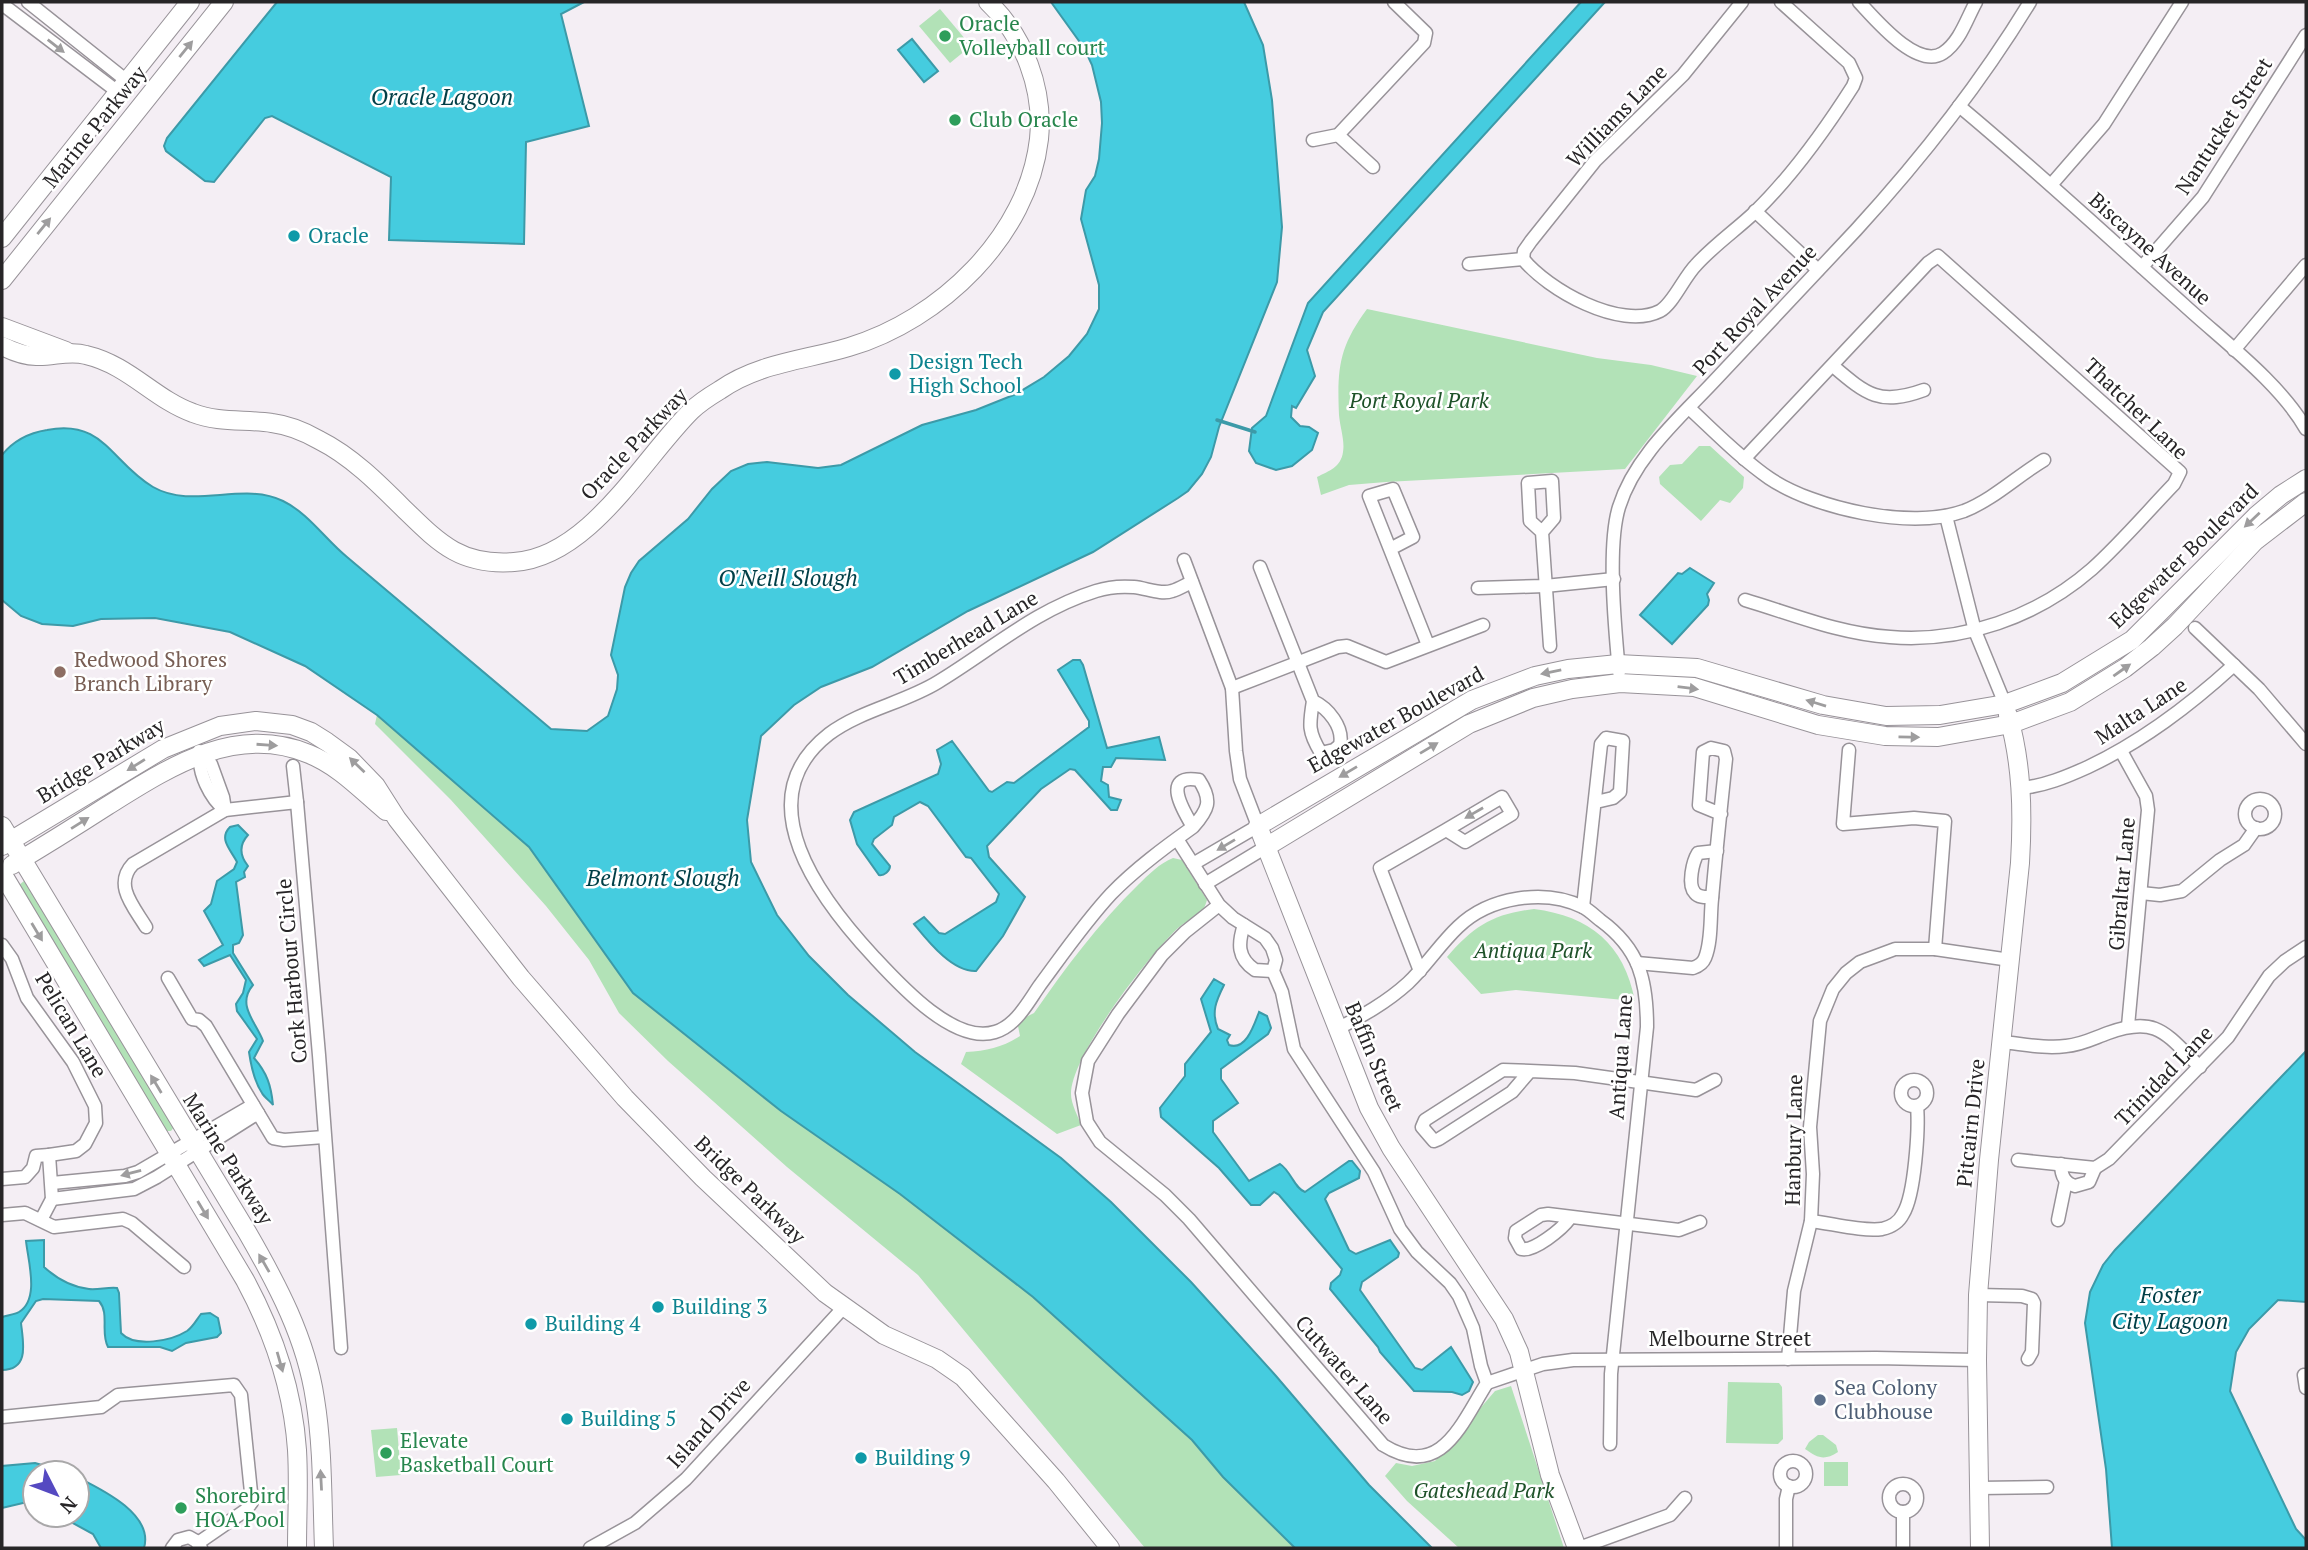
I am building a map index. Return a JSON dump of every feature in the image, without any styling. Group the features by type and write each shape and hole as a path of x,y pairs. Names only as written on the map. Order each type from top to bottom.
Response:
{"street":[{"path":"28,2 122,87"},
{"name":"Marine Parkway","path":"2,238 190,2"},
{"name":"Marine Parkway","path":"2,280 224,2"},
{"name":"Oracle Parkway","path":"2,327 127,371 166,400 191,412 214,419 277,423 319,440 354,463 422,528 455,552 484,562 510,563 539,558 579,536 691,411 724,386 762,369 793,359 850,347 897,327 948,292 1000,239 1021,202 1034,169 1040,131 1039,108 1034,80 1026,58 1010,27 988,2"},
{"name":"Williams Lane","path":"1523,259 1524,251 1531,241 1595,161 1686,72 1742,2"},
{"path":"1469,264 1523,259 1557,289 1579,301 1618,313 1648,314 1666,306 1693,268 1713,247 1755,212 1793,170 1845,100 1856,78 1849,63 1781,2"},
{"path":"1859,2 1911,52 1936,56 1941,55 1956,41 1976,2"},
{"name":"Port Royal Avenue","path":"1620,682 1614,579 1615,530 1627,487 1648,454 1896,185 1959,106 2002,46 2029,2"},
{"path":"2051,185 2104,124 2182,2"},
{"path":"1313,140 1338,135 1425,40 1426,33 1396,3"},
{"path":"2,4 122,87"},
{"name":"Nantucket Street","path":"2142,267 2203,197 2306,35"},
{"name":"Biscayne Avenue","path":"1959,106 2234,350 2276,390 2306,429"},
{"path":"1338,135 1373,167"},
{"path":"1755,212 1818,270"},
{"name":"Thatcher Lane","path":"1744,459 1928,263 1938,256 2180,472 2174,484 2091,570 2056,596 2028,611 1975,631 1928,637 1890,638 1841,629 1745,600"},
{"path":"2234,350 2306,265"},
{"name":"Oracle Parkway","path":"2,346 35,356 69,352"},
{"path":"1833,366 1870,394 1902,398 1924,390"},
{"path":"1689,408 1744,459 1772,480 1794,491 1872,516 1894,519 1946,516 1983,502 2044,460"},
{"name":"Edgewater Boulevard","path":"1193,864 1472,700 1535,676 1581,667 1618,664 1697,668 1823,705 1886,716 1940,715 2005,705 2062,683 2132,640 2256,516 2306,479"},
{"path":"1390,549 1413,537 1393,489 1369,496 1428,645"},
{"name":"Edgewater Boulevard","path":"1205,884 1485,716 1533,698 1572,689 1620,682 1693,687 1818,725 1885,736 1938,737 2011,724 2070,702 2125,668 2175,626 2255,541 2306,502"},
{"path":"1946,516 1975,631 2005,705"},
{"path":"1542,532 1550,646"},
{"name":"Baffin Street","path":"1184,560 1232,688 1240,779 1336,1029 1369,1108 1398,1159 1504,1319 1519,1352 1550,1475 1578,1548"},
{"path":"1260,566 1314,701"},
{"path":"1478,589 1614,579"},
{"name":"Timberhead Lane","path":"1192,582 1170,592 1134,587 1108,588 1074,598 1034,617 937,683 841,727 821,741 806,758 793,788 790,812 796,845 814,877 865,947 909,995 953,1025 973,1034 995,1033 1014,1021 1104,902 1120,885 1193,827"},
{"path":"1232,688 1297,662 1347,646 1386,662 1483,625"},
{"path":"2195,628 2281,712 2306,744"},
{"name":"Malta Lane","path":"2021,788 2054,781 2121,751 2187,706 2234,666"},
{"name":"Pitcairn Drive","path":"1980,1548 1978,1295 1989,1160 2020,863 2022,815 2021,788 2011,724 2005,705"},
{"name":"Bridge Parkway","path":"5,837 190,736 220,726 256,721 292,725 312,732 362,769 397,820 522,980 625,1098 810,1280 884,1335 937,1359 963,1377 1056,1481 1110,1548"},
{"path":"190,736 200,754 211,764 225,810"},
{"path":"1584,907 1601,744 1606,738 1623,741 1620,792 1613,798 1596,802"},
{"name":"Bridge Parkway","path":"2,872 155,776 218,748 256,744 282,746 309,754 329,764 397,820"},
{"path":"1637,963 1682,968 1699,966 1705,958 1721,814 1726,755 1724,751 1711,748 1703,752 1698,800 1699,805 1721,814"},
{"path":"1849,750 1843,824 1914,818 1945,821 1935,948"},
{"name":"Gibraltar Lane","path":"2121,751 2146,796 2148,810 2128,1026"},
{"name":"Cork Harbour Circle","path":"293,766 341,1348"},
{"path":"1420,971 1380,868 1502,797 1512,814 1465,842 1446,830"},
{"path":"146,927 125,890 124,881 128,869 156,849 225,810 297,802"},
{"path":"2140,893 2160,895 2182,891 2220,860 2244,845 2256,828"},
{"name":"Marine Parkway","path":"5,837 22,859 284,1300 303,1350 315,1398 324,1548"},
{"path":"1177,838 1219,905 1265,938 1276,960 1273,971 1282,992 1294,1049 1374,1172 1400,1229 1417,1252 1450,1283 1459,1296 1473,1328 1487,1383"},
{"path":"1712,897 1697,895 1693,891 1694,860 1698,853 1717,851"},
{"path":"2,872 249,1286 277,1349 288,1393 297,1449 297,1548"},
{"name":"Antiqua Lane","path":"1336,1029 1375,1009 1420,971 1459,926 1496,904 1525,898 1547,898 1584,907 1619,936 1637,963 1645,984 1647,1027 1612,1359 1611,1444"},
{"name":"Cutwater Lane","path":"1219,905 1185,932 1162,955 1118,1014 1088,1061 1082,1093 1084,1111 1093,1133 1189,1219 1383,1445 1409,1456 1437,1453 1452,1438 1487,1383"},
{"path":"1244,925 1239,943 1243,958 1255,970 1273,971"},
{"name":"Pelican Lane","path":"2,945 12,959 27,998 73,1062 95,1106 96,1124 85,1144 76,1151 49,1155"},
{"name":"Trinidad Lane","path":"2066,1181 2075,1186 2085,1185 2093,1177 2095,1168 2122,1148 2228,1037 2269,976 2306,947"},
{"name":"Hanbury Lane","path":"1788,1359 1794,1291 1811,1221 1813,1174 1810,1118 1820,1021 1833,989 1846,973 1860,962 1895,949 1935,948 2010,960"},
{"path":"168,978 192,1019 199,1020 206,1026 271,1136 277,1140 324,1137"},
{"path":"2002,1042 2066,1046 2128,1026 2150,1026 2200,1067"},
{"path":"1530,1070 1512,1092 1440,1139 1434,1141 1422,1127 1425,1120 1503,1070 1530,1070 1575,1073 1696,1090 1715,1080"},
{"path":"1811,1221 1875,1230 1889,1227 1903,1215 1912,1181 1917,1106"},
{"path":"52,1199 127,1191 142,1185 173,1160 255,1109"},
{"path":"2,1179 25,1177 33,1168 36,1156 49,1155 52,1199 41,1220"},
{"path":"52,1183 125,1176 173,1160"},
{"path":"2018,1160 2095,1168"},
{"path":"2058,1220 2066,1181 2061,1172 2061,1164"},
{"path":"2,1215 25,1213 54,1227 128,1220 184,1267"},
{"path":"1570,1218 1679,1230 1700,1222"},
{"path":"1978,1295 2022,1296 2032,1299 2032,1352 2028,1359"},
{"name":"Island Drive","path":"590,1548 635,1523 686,1479 844,1307"},
{"name":"Melbourne Street","path":"1487,1383 1543,1364 1573,1360 1977,1360"},
{"path":"2,1417 101,1407 118,1395 230,1384 237,1387 241,1395 252,1502 246,1510 199,1546 189,1537 178,1540 172,1548"},
{"path":"1786,1548 1786,1499 1789,1486"},
{"path":"1979,1488 2047,1487"},
{"path":"1578,1548 1670,1515 1685,1498"},
{"path":"1903,1512 1903,1548"}],"green space":[{"name":"Oracle Volleyball court","path":"940,9 971,46 950,63 919,26"},
{"name":"Port Royal Park","path":"1367,309 1597,358 1651,365 1697,376 1625,469 1349,485 1321,495 1317,477 1337,465 1343,452 1338,399 1342,359 1351,335"},
{"path":"1699,446 1710,446 1744,477 1743,488 1730,503 1720,500 1701,521 1660,484 1659,477 1670,465 1682,464"},
{"path":"377,715 529,847 633,992 781,1111 900,1194 1033,1297 1192,1440 1223,1477 1295,1548 1145,1548 918,1275 787,1167 668,1061 619,1013 589,960 546,906 451,800 375,724"},
{"path":"1173,858 1182,860 1207,900 1202,912 1178,928 1165,941 1131,982 1097,1031 1074,1077 1071,1094 1081,1125 1057,1134 961,1064 966,1052 995,1048 1020,1036 1018,1026 1034,1013 1096,931 1146,877"},
{"path":"24,881 174,1127 171,1131 167,1131 19,885"},
{"name":"Antiqua Park","path":"1534,909 1572,918 1601,936 1622,964 1635,1001 1516,990 1481,994 1447,957 1466,937 1485,923 1507,914"},
{"path":"1728,1382 1779,1383 1782,1387 1783,1439 1778,1444 1726,1443"},
{"name":"Gateshead Park","path":"1511,1386 1564,1548 1459,1548 1407,1501 1385,1476 1396,1463 1412,1466 1435,1461 1495,1391"},
{"name":"Elevate Basketball Court","path":"397,1428 401,1475 376,1477 371,1430"},
{"path":"1818,1435 1823,1435 1836,1445 1838,1452 1829,1457 1821,1457 1805,1449"},
{"path":"1824,1462 1848,1462 1848,1486 1824,1486"}],"water":[{"name":"Oracle Lagoon","path":"277,2 584,2 561,14 589,126 526,142 524,244 389,240 391,177 272,116 265,118 214,182 205,181 166,151 164,146 167,138"},
{"path":"1051,2 1244,2 1263,45 1272,100 1282,227 1277,282 1219,427 1211,457 1188,491 1093,552 968,611 872,667 821,687 794,705 761,736 747,820 751,862 777,915 809,956 848,995 915,1052 1061,1158 1111,1202 1191,1282 1369,1485 1432,1548 1295,1548 1223,1477 1192,1440 1033,1297 900,1194 781,1111 633,993 529,847 377,715 305,666 230,632 155,618 101,619 73,626 42,624 21,616 2,600 2,455 17,441 34,433 66,428 82,431 106,445 139,477 168,493 185,496 251,494 268,496 292,506 347,557 551,729 587,731 608,716 617,689 618,675 611,655 625,587 631,573 639,561 688,519 712,489 731,471 748,464 767,462 818,468 841,465 922,425 976,410 1016,394 1044,377 1069,356 1087,334 1099,309 1099,285 1081,219 1086,190 1095,176 1099,159 1101,102 1092,65 1084,48"},
{"path":"1581,2 1605,2 1323,312 1307,350 1315,376 1296,408 1292,406 1291,417 1300,426 1309,427 1318,433 1312,450 1292,466 1276,470 1256,463 1249,451 1252,428 1266,416 1308,303"},
{"path":"912,39 938,71 924,82 898,50"},
{"path":"1690,568 1714,583 1707,594 1708,605 1672,644 1640,615 1678,573 1682,574"},
{"path":"1073,660 1080,660 1083,665 1107,748 1159,737 1165,760 1116,758 1111,767 1103,767 1101,781 1108,785 1109,797 1121,800 1117,810 1111,810 1075,770 1070,769 1041,789 987,846 989,857 1025,897 1003,936 976,971 967,970 941,954 914,924 924,917 939,933 945,934 996,902 999,894 971,858 966,857 928,806 920,802 894,817 892,825 874,839 872,844 890,866 886,873 879,875 857,844 850,820 854,812 938,774 941,764 937,750 952,741 989,791 992,792 1007,782 1014,783 1089,727 1089,721 1058,670"},
{"path":"238,825 248,835 241,851 248,866 244,872 245,877 236,882 243,935 239,943 233,945 233,953 253,985 248,992 247,1006 263,1041 254,1058 268,1080 273,1105 259,1088 252,1068 249,1052 257,1039 237,1011 236,1004 243,993 246,980 230,955 204,966 199,960 223,945 204,911 211,904 217,881 234,869 237,862 225,836 230,827"},
{"path":"1214,979 1224,985 1217,1001 1215,1017 1218,1029 1230,1035 1227,1040 1229,1045 1235,1046 1245,1041 1259,1012 1267,1016 1271,1028 1268,1034 1221,1069 1221,1079 1238,1103 1213,1121 1213,1132 1249,1181 1280,1164 1305,1192 1352,1161 1360,1171 1359,1178 1329,1193 1325,1199 1349,1250 1356,1254 1390,1240 1399,1253 1398,1257 1362,1282 1360,1290 1415,1368 1422,1370 1451,1347 1473,1382 1469,1391 1462,1395 1452,1392 1414,1391 1330,1289 1331,1283 1340,1275 1342,1269 1279,1195 1274,1192 1260,1205 1251,1205 1219,1168 1161,1117 1160,1108 1185,1076 1185,1064 1211,1032 1201,999"},
{"name":"Foster City Lagoon","path":"2306,1051 2306,1302 2278,1300 2249,1329 2236,1352 2230,1391 2296,1529 2306,1540 2306,1548 2112,1548 2106,1469 2085,1323 2090,1292 2103,1265 2115,1250"},
{"path":"44,1240 44,1267 54,1275 83,1288 117,1288 121,1333 127,1338 144,1342 172,1338 189,1329 201,1314 210,1313 218,1318 221,1333 217,1337 186,1343 172,1351 160,1347 108,1347 104,1312 99,1301 43,1299 36,1301 21,1323 21,1360 11,1369 2,1370 2,1317 17,1313 25,1306 31,1289 26,1241"},
{"path":"21,1464 21,1503 2,1508 2,1466"},
{"path":"91,1484 134,1514 145,1536 144,1548 101,1548 93,1534 84,1529 91,1529"}],"waterway":[{"path":"1217,420 1255,432"}],"place":[{"name":"Oracle Volleyball court","path":"945,36"},
{"name":"Club Oracle","path":"955,120"},
{"name":"Oracle","path":"294,236"},
{"name":"Design Tech High School","path":"895,374"},
{"name":"Redwood Shores Branch Library","path":"60,672"},
{"name":"Building 3","path":"658,1307"},
{"name":"Building 4","path":"531,1324"},
{"name":"Sea Colony Clubhouse","path":"1820,1400"},
{"name":"Building 5","path":"567,1419"},
{"name":"Elevate Basketball Court","path":"386,1453"},
{"name":"Building 9","path":"861,1458"},
{"name":"Shorebird HOA Pool","path":"181,1508"}],"water label":[{"name":"O'Neill Slough","path":"788,578"},
{"name":"Belmont Slough","path":"663,878"}]}
